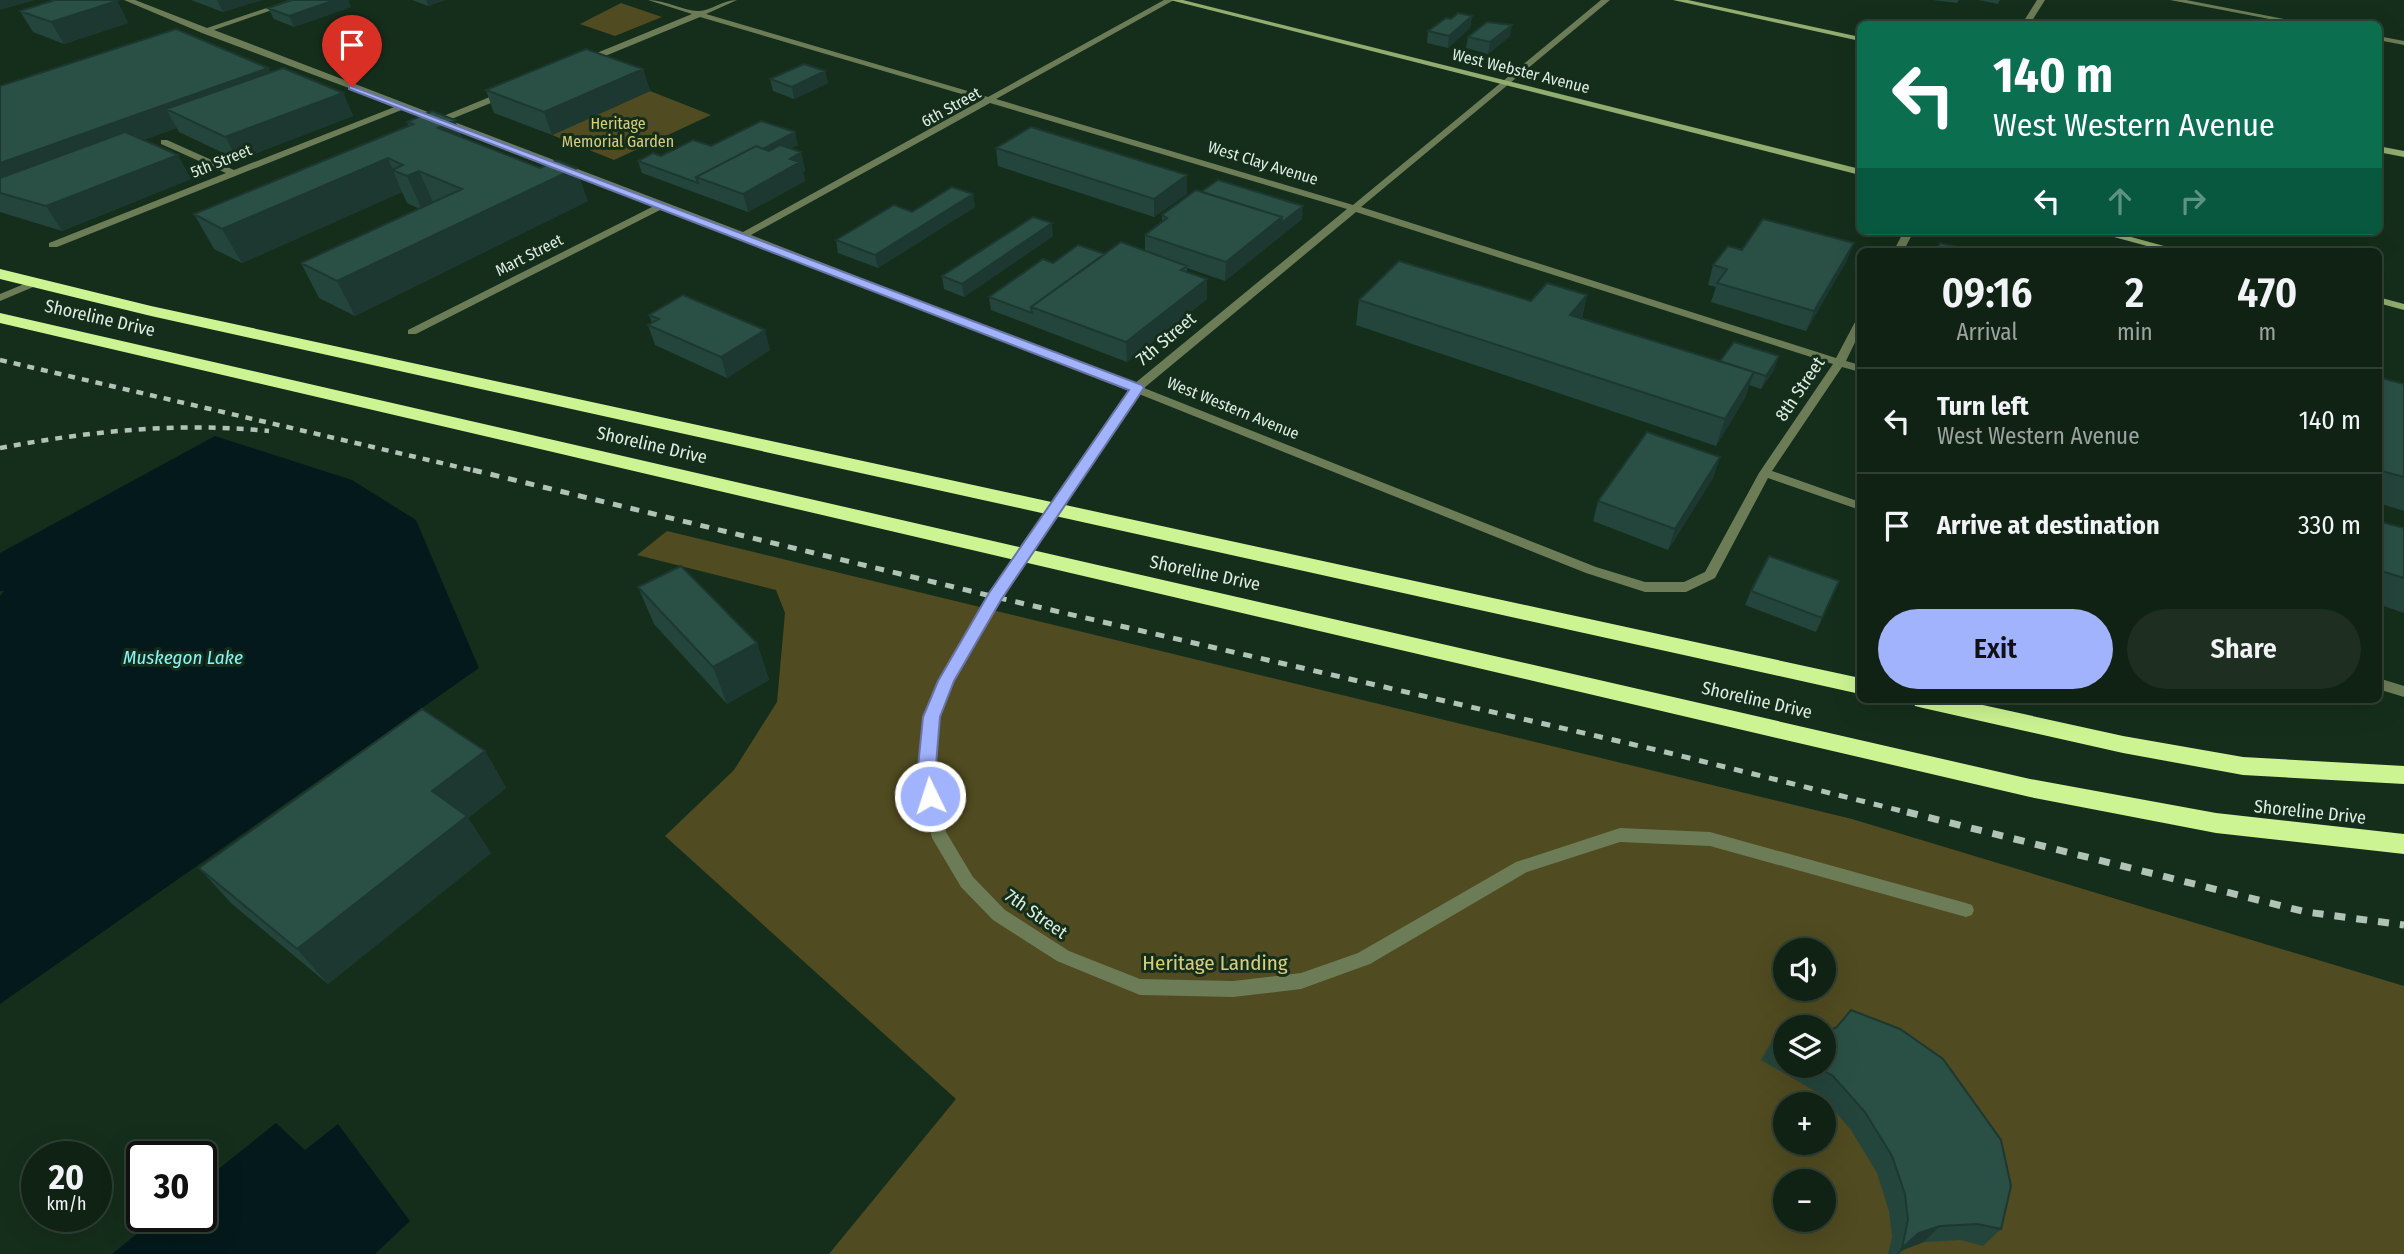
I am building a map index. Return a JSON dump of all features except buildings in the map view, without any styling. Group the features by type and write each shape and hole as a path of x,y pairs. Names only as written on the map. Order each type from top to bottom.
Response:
{"highway":[{"name":"Shoreline Drive","path":"0,274 163,314 1857,685"},
{"name":"Shoreline Drive","path":"0,318 2138,811 2307,838 2404,845"},
{"path":"1936,703 2080,736 2244,766 2323,773 2404,775"}],"main road":[{"name":"West Webster Avenue","path":"1172,0 1857,171"},
{"path":"1677,0 1857,38"},
{"path":"2382,150 2404,154"},
{"path":"2112,235 2165,248"},
{"path":"2382,301 2404,307"}],"street":[{"name":"West Western Avenue","path":"128,0 1137,388 1591,570 1645,587 1686,587 1710,575 1765,473"},
{"path":"196,34 297,0"},
{"name":"West Clay Avenue","path":"652,0 1353,208 1857,368"},
{"path":"578,65 733,0"},
{"name":"6th Street","path":"744,235 1172,0"},
{"name":"7th Street","path":"1606,0 1137,388 995,597 946,681 932,717 926,777 938,833 967,882 999,915 1063,956 1140,987 1233,989 1301,981 1364,959 1522,867 1620,835 1710,839 1966,910"},
{"path":"2028,21 2041,0"},
{"path":"2174,0 2290,21"},
{"path":"2382,39 2404,43"},
{"path":"438,121 520,88"},
{"name":"5th Street","path":"53,245 401,107"},
{"path":"164,142 233,173"},
{"name":"Mart Street","path":"412,331 661,206"},
{"path":"0,298 34,283"},
{"name":"8th Street","path":"1765,473 1839,363 1857,328"},
{"path":"1765,473 1857,505"},
{"path":"2382,684 2404,692"}],"green space":[{"path":"621,3 662,17 615,36 580,24"},
{"name":"Heritage Memorial Garden","path":"650,91 711,115 614,160 552,135"},
{"name":"Heritage Landing","path":"667,531 1852,819 2404,986 2404,1254 829,1254 956,1099 665,836 734,770 777,702 785,613 776,590 637,555"}],"water":[{"name":"Muskegon Lake","path":"215,436 352,480 416,520 479,668 0,1004 0,596 4,591 0,591 0,553"},
{"path":"276,1123 305,1150 338,1124 410,1221 375,1254 112,1254 139,1232 217,1232 217,1170"}],"railway":[{"path":"0,360 480,472"},
{"path":"0,448 134,430 201,427 269,431"},
{"path":"473,470 995,597 1657,750 1914,814"},
{"path":"1907,812 2306,912 2404,925"}],"route":[{"path":"352,87 661,206 744,235 1137,388 995,597 946,681 932,717 926,777 930,796"}]}
